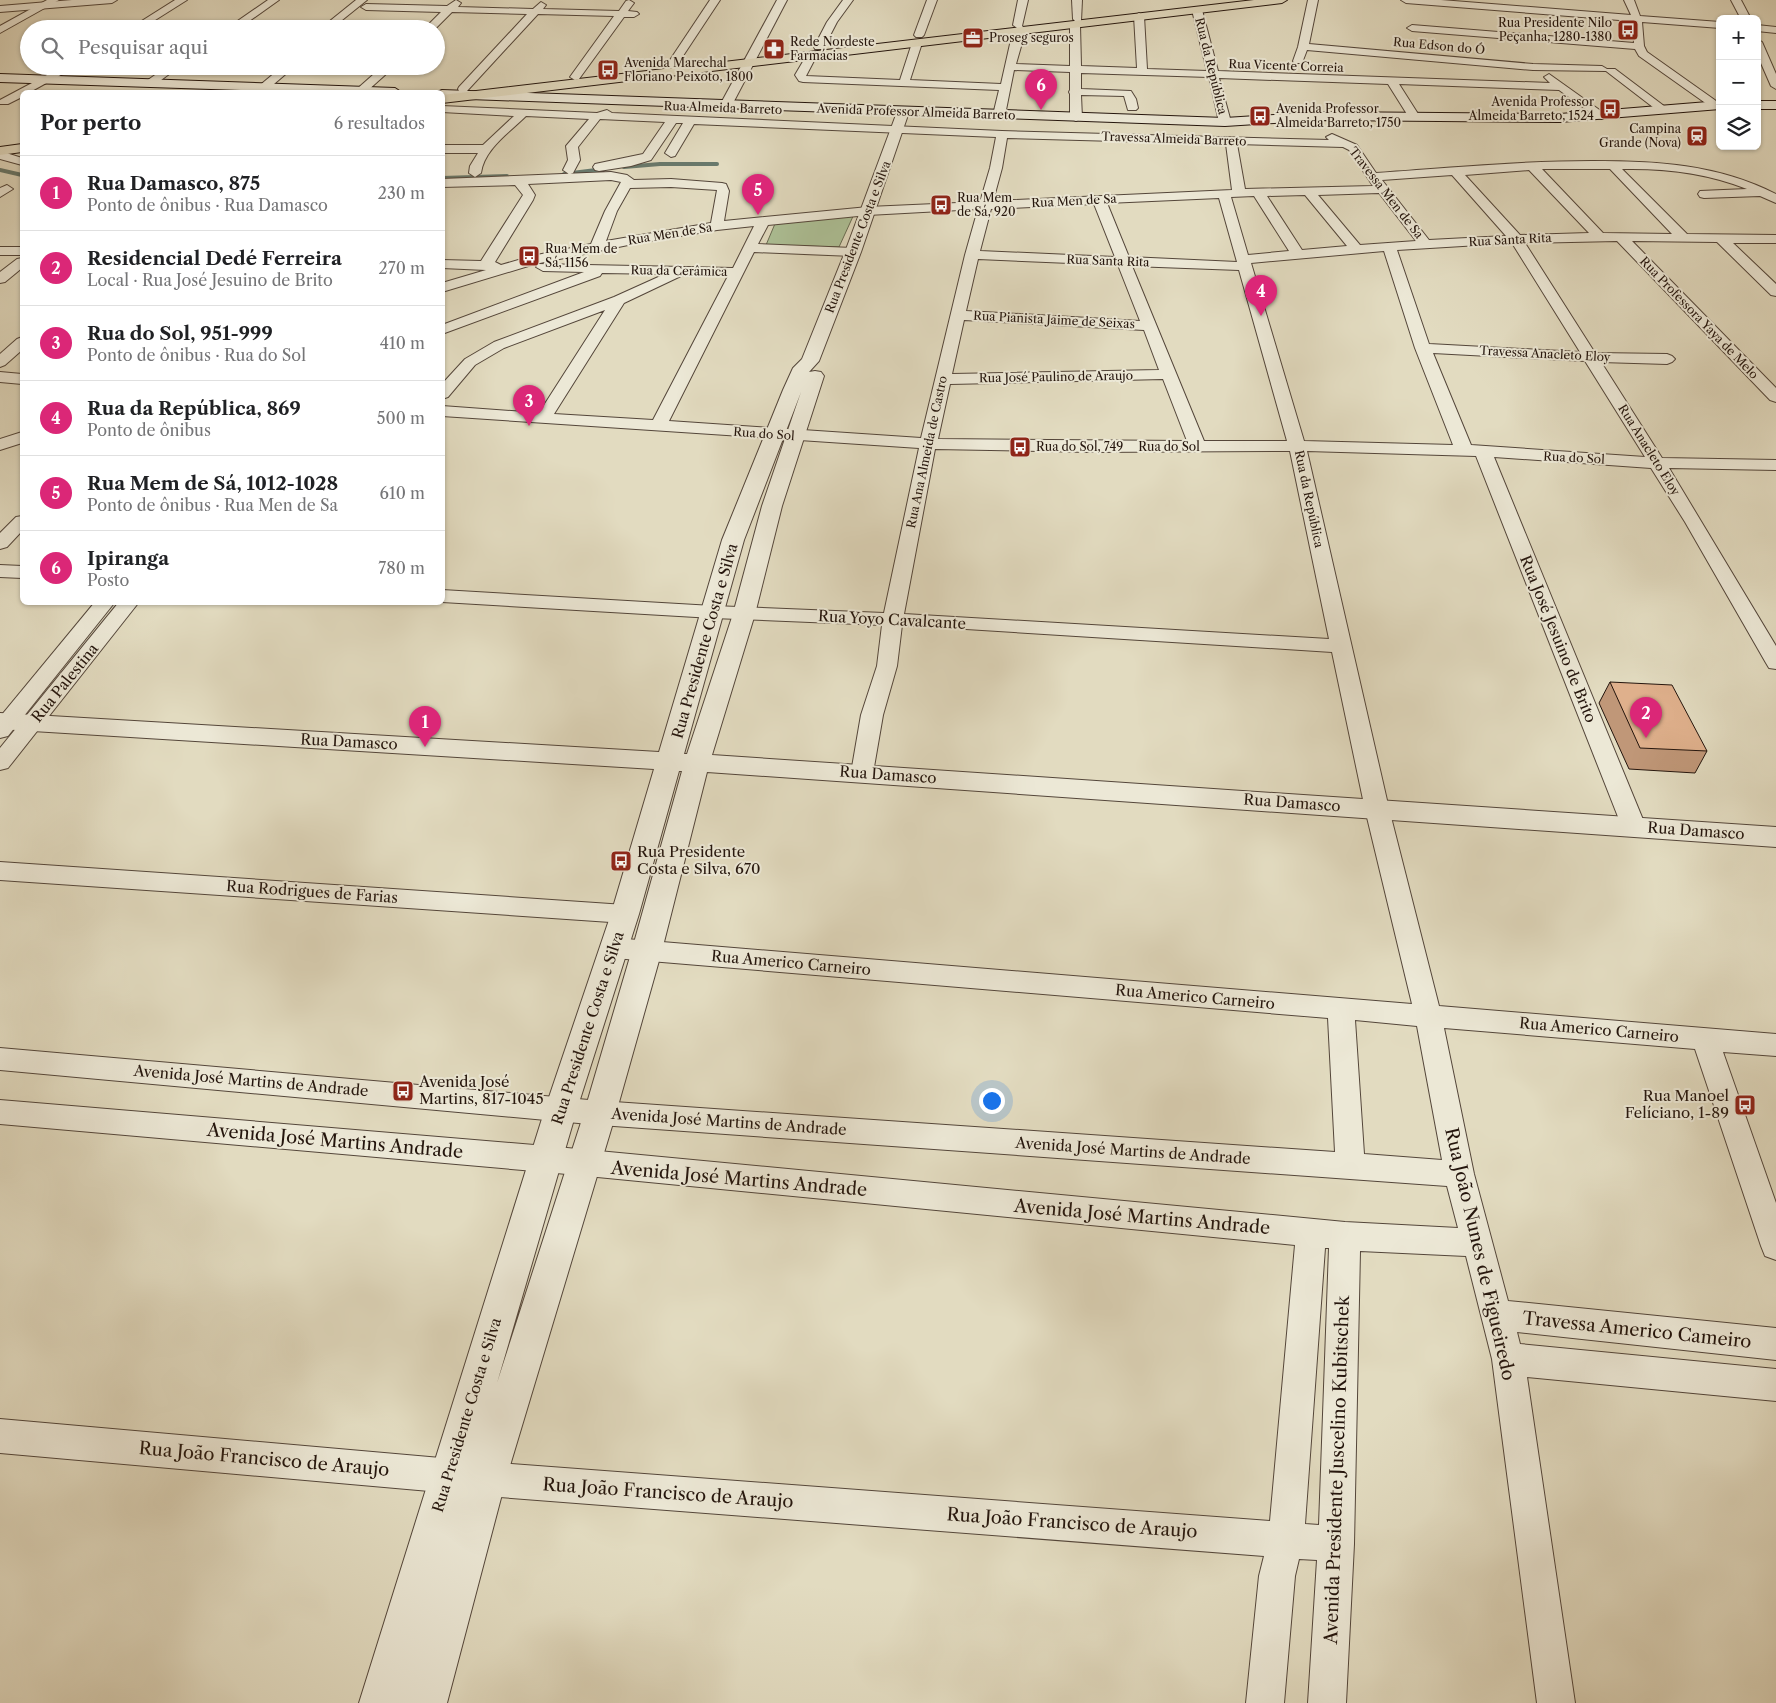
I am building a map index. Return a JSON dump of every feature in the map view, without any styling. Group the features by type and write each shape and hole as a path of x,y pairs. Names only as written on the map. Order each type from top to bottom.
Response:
{"main road":[{"path":"445,92 467,92 749,60 1076,22 1139,11 1239,0"},
{"path":"1198,5 1282,0"},
{"path":"445,98 467,92 589,75 749,60"},
{"path":"0,145 20,142"},
{"path":"0,153 20,148"}],"street":[{"path":"69,0 104,1"},
{"path":"0,9 49,3 112,0"},
{"path":"137,20 169,0"},
{"path":"149,20 182,0"},
{"path":"244,20 274,0"},
{"path":"339,20 374,0"},
{"path":"438,20 459,0"},
{"path":"467,92 546,0"},
{"path":"671,66 715,0"},
{"path":"726,105 782,0"},
{"path":"848,0 832,22 800,76 802,79 1004,87"},
{"path":"904,83 932,0"},
{"path":"999,115 1019,28 1023,0"},
{"path":"1076,118 1074,70 1077,0"},
{"path":"1291,78 1303,46 1312,0"},
{"path":"1406,0 1524,5 1636,19 1716,25"},
{"path":"1419,0 1411,34 1639,46"},
{"path":"1629,0 1636,19 1639,46 1643,54 1716,104"},
{"path":"1736,0 1744,15"},
{"path":"0,30 49,3"},
{"path":"347,20 364,4 450,9 632,14"},
{"name":"Rua da República","path":"1198,5 1212,75 1225,122"},
{"path":"1139,11 1142,72"},
{"path":"575,77 621,14"},
{"path":"589,75 632,14"},
{"path":"1761,28 1776,30"},
{"name":"Rua Edson do Ó","path":"1303,46 1411,34 1533,67 1607,70 1662,109"},
{"path":"1761,51 1776,86"},
{"name":"Rua Vicente Correia","path":"1010,67 1562,87"},
{"path":"1533,67 1602,116"},
{"path":"40,83 50,75"},
{"path":"26,90 55,75"},
{"path":"149,84 162,75"},
{"path":"249,87 264,75"},
{"path":"263,88 279,75"},
{"path":"363,90 380,75"},
{"path":"0,78 40,83 149,84 312,90"},
{"path":"1392,82 1414,117"},
{"name":"Avenida Professor Almeida Barreto","path":"445,94 467,92 650,102 1225,122 1324,116 1560,118 1716,105"},
{"path":"1074,92 1127,93 1131,99 1132,108"},
{"path":"2,102 20,93"},
{"path":"2,102 20,103"},
{"path":"569,170 574,160 572,146 597,116 650,102"},
{"path":"1761,105 1776,105"},
{"name":"Rua Almeida Barreto","path":"445,110 1002,134"},
{"name":"Rua Presidente Costa e Silva","path":"425,1703 486,1479 600,1113 647,950 713,612 733,540 796,379 802,368 810,361 853,252 903,112"},
{"path":"475,173 478,160 523,113"},
{"path":"445,173 569,170 631,162 650,154 672,120"},
{"path":"671,153 691,120"},
{"name":"Travessa Men de Sa","path":"1242,122 1277,132 1324,133 1353,148 1426,244"},
{"name":"Travessa Almeida Barreto","path":"1002,134 1345,144"},
{"name":"Rua Ana Almeida de Castro","path":"863,766 872,714 887,666 893,619 928,444 972,254 996,168 1002,134"},
{"name":"Rua da República","path":"1230,141 1232,193 1244,262 1297,446 1375,800"},
{"path":"445,148 487,149"},
{"path":"0,153 20,161"},
{"path":"1373,176 1596,163 1707,172 1742,182 1771,196"},
{"path":"1619,165 1616,169 1683,237"},
{"path":"1534,167 1600,237"},
{"name":"Rua Anacleto Eloy","path":"1455,171 1517,240 1657,463 1776,663"},
{"path":"445,183 618,176 627,182 678,183 722,187 723,191 717,226"},
{"path":"486,265 529,195 519,181"},
{"path":"597,247 611,211 627,182"},
{"name":"Rua Men de Sa","path":"445,287 532,260 717,226 868,211 1232,193 1383,189"},
{"path":"1308,191 1356,249"},
{"path":"1258,192 1298,254"},
{"path":"1704,194 1771,196"},
{"path":"1099,200 1198,447"},
{"path":"658,427 736,272 764,222"},
{"path":"445,329 604,269 658,236"},
{"name":"Rua Santa Rita","path":"972,254 1124,262 1244,262 1298,254 1356,249 1517,240 1600,237 1776,240"},
{"name":"Rua Professora Yaya de Melo","path":"1622,238 1776,398"},
{"path":"1721,239 1776,292"},
{"name":"Rua José Jesuino de Brito","path":"1389,247 1423,348 1473,451 1630,817"},
{"path":"750,248 853,252"},
{"path":"0,279 20,264"},
{"name":"Rua da Cerâmica","path":"445,264 736,272"},
{"path":"445,391 470,362 499,345 619,300 684,271"},
{"path":"544,417 619,300"},
{"name":"Rua Pianista Jaime de Seixas","path":"959,315 1150,326"},
{"path":"0,362 20,344"},
{"name":"Travessa Anacleto Eloy","path":"1423,348 1667,359"},
{"name":"Rua Presidente Costa e Silva","path":"381,1703 560,1109 625,914 686,754 744,614 772,506 816,371 810,361"},
{"name":"Rua José Paulino de Araujo","path":"943,379 1169,374"},
{"path":"0,377 20,378"},
{"name":"Rua do Sol","path":"445,412 544,417 658,427 928,444 1198,447 1297,446 1473,451 1657,463 1776,465"},
{"path":"0,445 20,438"},
{"path":"0,543 20,523"},
{"path":"0,571 20,572"},
{"name":"Rua Yoyo Cavalcante","path":"445,596 744,614 893,619 1341,646"},
{"name":"Rua Palestina","path":"0,763 15,716 104,605"},
{"name":"Rua Palestina","path":"15,716 127,605"},
{"name":"Rua Damasco","path":"15,716 686,754 1630,817 1776,818"},
{"name":"Rua João Nunes de Figueiredo","path":"1375,800 1428,1016 1459,1174 1508,1359 1556,1703"},
{"name":"Rua Damasco","path":"1630,817 1776,837"},
{"name":"Rua Rodrigues de Farias","path":"0,871 625,914"},
{"name":"Rua Americo Carneiro","path":"614,948 1776,1045"},
{"path":"1341,1009 1350,1166"},
{"path":"1705,1039 1776,1246"},
{"name":"Avenida José Martins de Andrade","path":"0,1059 600,1113 1459,1174"},
{"name":"Avenida José Martins Andrade","path":"0,1112 546,1159 1345,1236 1477,1243"},
{"path":"1265,1703 1277,1576 1286,1540 1311,1232"},
{"name":"Avenida Presidente Juscelino Kubitschek","path":"1327,1703 1336,1544 1345,1236"},
{"name":"Travessa Americo Cameiro","path":"1497,1315 1776,1344"},
{"path":"1508,1359 1776,1385"},
{"name":"Rua João Francisco de Araujo","path":"0,1436 448,1476 1336,1544"}],"green space":[{"path":"855,212 839,247 766,245 777,219"}],"building":[{"path":"1610,682 1672,685 1707,751 1640,748"}],"waterway":[{"path":"624,167 660,164 717,164"},
{"path":"564,174 604,169"},
{"path":"0,170 20,175"},
{"path":"445,178 507,176"}],"place":[{"name":"Rua Presidente Nilo Peçanha, 1280-1380","path":"1628,30"},
{"name":"Proseg seguros","path":"973,38"},
{"name":"Rede Nordeste Farmácias","path":"774,49"},
{"name":"Avenida Marechal Floriano Peixoto, 1800","path":"608,70"},
{"name":"Avenida Professor Almeida Barreto, 1524","path":"1610,109"},
{"name":"Ipiranga","path":"1041,110"},
{"name":"Avenida Professor Almeida Barreto, 1750","path":"1260,116"},
{"name":"Campina Grande (Nova)","path":"1697,136"},
{"name":"Rua Mem de Sá, 920","path":"941,205"},
{"name":"Rua Mem de Sá, 1012-1028","path":"758,215"},
{"name":"Rua Mem de Sá, 1156","path":"529,256"},
{"name":"Rua da República, 869","path":"1261,316"},
{"name":"Rua do Sol, 951-999","path":"529,426"},
{"name":"Rua do Sol, 749","path":"1020,447"},
{"name":"Residencial Dedé Ferreira","path":"1646,738"},
{"name":"Rua Damasco, 875","path":"425,747"},
{"name":"Rua Presidente Costa e Silva, 670","path":"621,861"},
{"name":"Avenida José Martins, 817-1045","path":"403,1091"},
{"name":"Rua Manoel Felíciano, 1-89","path":"1745,1105"}]}
